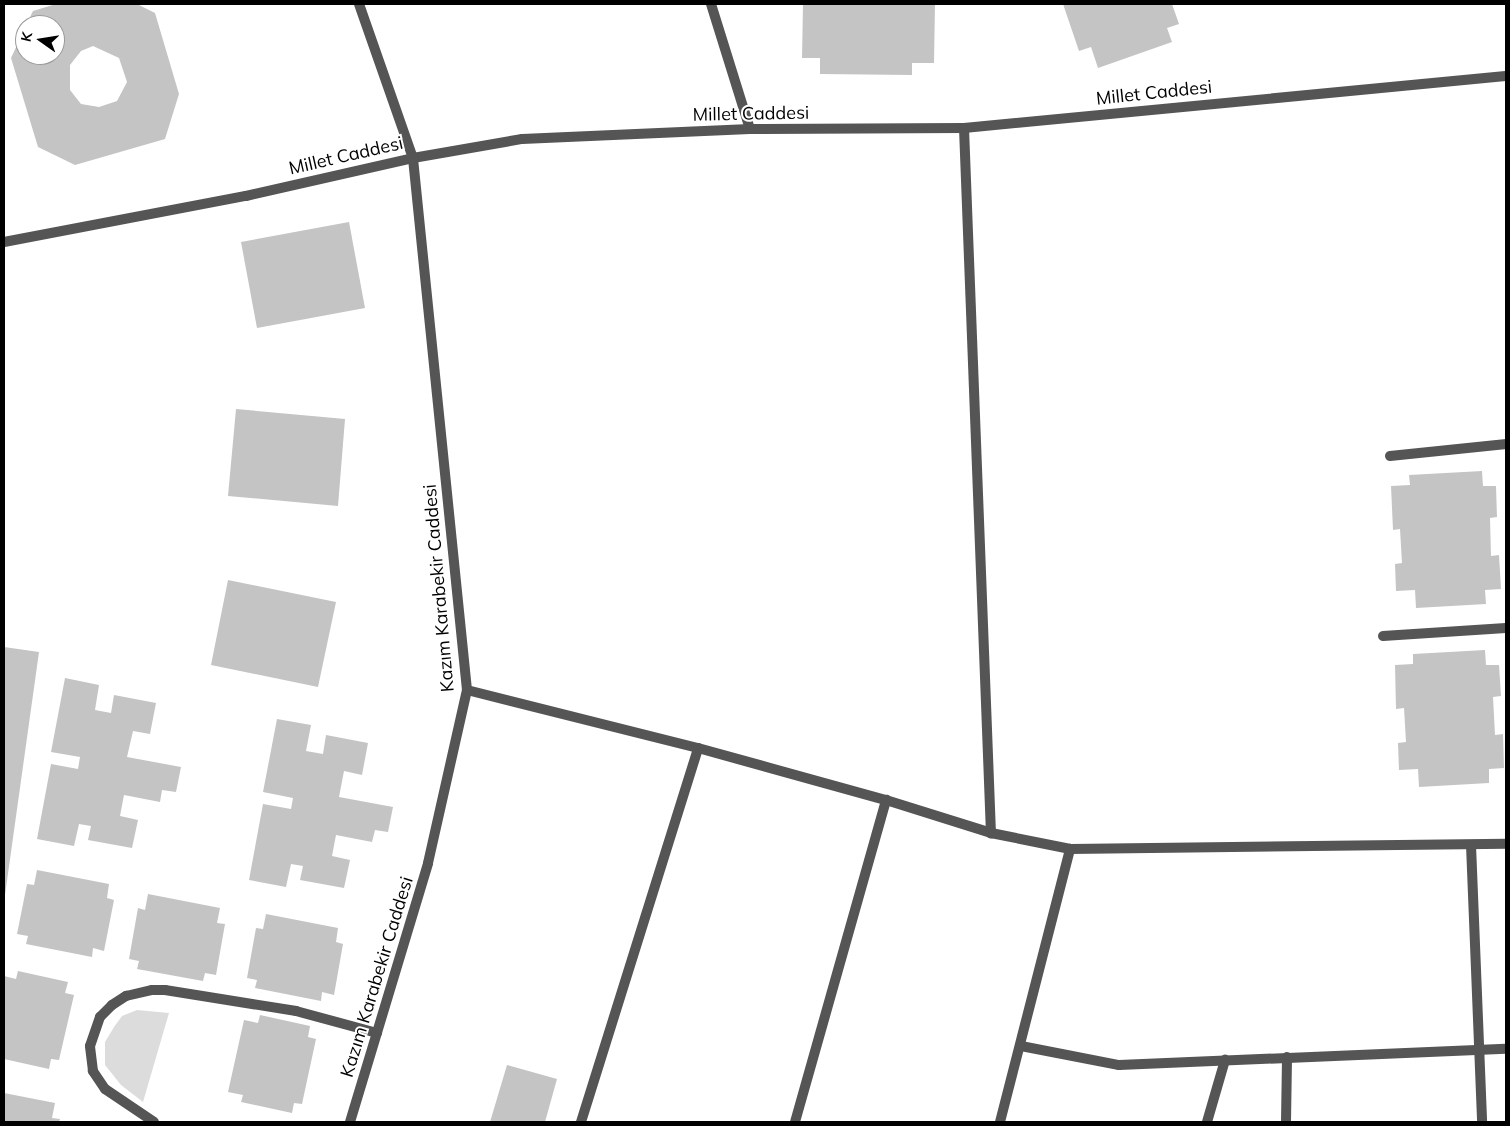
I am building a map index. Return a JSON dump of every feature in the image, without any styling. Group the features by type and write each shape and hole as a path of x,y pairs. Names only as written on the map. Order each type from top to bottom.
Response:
{"street":[{"name":"Kazım Karabekir Caddesi","path":"350,1122 428,863 467,690 413,158 359,4"},
{"path":"711,4 750,129"},
{"name":"Millet Caddesi","path":"4,242 246,196 413,158 522,139 750,129 964,128 1506,76"},
{"path":"964,128 991,833"},
{"path":"1390,456 1506,444"},
{"path":"1383,636 1506,628"},
{"path":"467,690 698,748 886,800 991,833 1070,849 1506,844"},
{"path":"581,1122 698,748"},
{"path":"795,1122 886,800"},
{"path":"1471,845 1482,1122"},
{"path":"1000,1122 1070,849"},
{"path":"154,1122 105,1089 93,1071 90,1046 100,1017 112,1005 126,996 152,990 165,990 296,1011 376,1033"},
{"path":"1021,1046 1119,1065 1287,1056 1506,1049"},
{"path":"1286,1122 1287,1056"},
{"path":"1207,1122 1225,1060"}],"shaded area":[{"path":"137,1010 169,1013 143,1102 121,1085 105,1065 105,1042 122,1016"}],"building":[{"path":"56,4 137,4 155,13 179,94 165,139 75,165 38,147 11,58 15,49 15,65 65,65 65,15 31,15 33,11","holes":["93,46 119,58 127,82 117,101 99,107 81,104 70,90 70,65 81,51"]},
{"path":"803,4 935,4 934,63 912,63 912,75 820,74 820,58 802,58"},
{"path":"1063,4 1172,4 1179,24 1167,28 1172,42 1098,68 1091,47 1079,51"},
{"path":"349,222 365,308 257,328 241,242"},
{"path":"236,409 345,419 338,506 228,496"},
{"path":"1482,471 1483,486 1496,486 1497,517 1490,518 1491,556 1499,555 1501,589 1485,590 1486,604 1416,608 1415,590 1396,591 1395,564 1402,563 1400,529 1393,530 1391,486 1410,485 1409,475"},
{"path":"228,580 336,602 318,687 211,665"},
{"path":"4,647 39,652 5,895 4,895"},
{"path":"1485,650 1486,665 1499,665 1501,696 1493,697 1495,735 1503,734 1504,768 1489,769 1489,783 1419,787 1418,769 1399,770 1398,743 1406,742 1404,708 1396,709 1395,665 1413,664 1413,654"},
{"path":"65,678 99,685 95,710 111,713 114,695 156,703 150,734 133,731 127,757 181,767 176,792 162,790 160,802 124,795 120,816 138,820 132,848 88,840 91,826 79,824 74,846 37,839 51,764 78,769 80,757 51,752"},
{"path":"277,719 311,725 306,751 323,754 326,735 368,743 362,775 344,771 339,797 393,807 388,832 375,830 372,842 336,835 332,856 350,860 344,888 300,880 303,866 291,864 286,887 249,880 263,804 291,809 293,798 263,792"},
{"path":"37,870 109,884 107,898 114,900 104,951 93,948 92,957 26,944 28,936 17,934 27,884 34,885"},
{"path":"148,894 220,908 217,923 225,924 216,975 205,973 203,981 137,969 139,961 129,959 138,908 145,910"},
{"path":"266,914 338,928 336,942 343,944 334,995 322,992 321,1001 255,988 257,980 247,978 256,928 263,929"},
{"path":"18,971 68,982 65,993 74,995 59,1060 51,1059 49,1069 4,1059 4,976 16,979"},
{"path":"260,1015 310,1026 308,1037 316,1039 302,1104 294,1103 292,1113 241,1102 243,1095 228,1092 244,1020 258,1023"},
{"path":"507,1065 557,1079 545,1122 490,1122"},
{"path":"4,1093 55,1103 52,1118 60,1119 59,1122 4,1122"}]}
